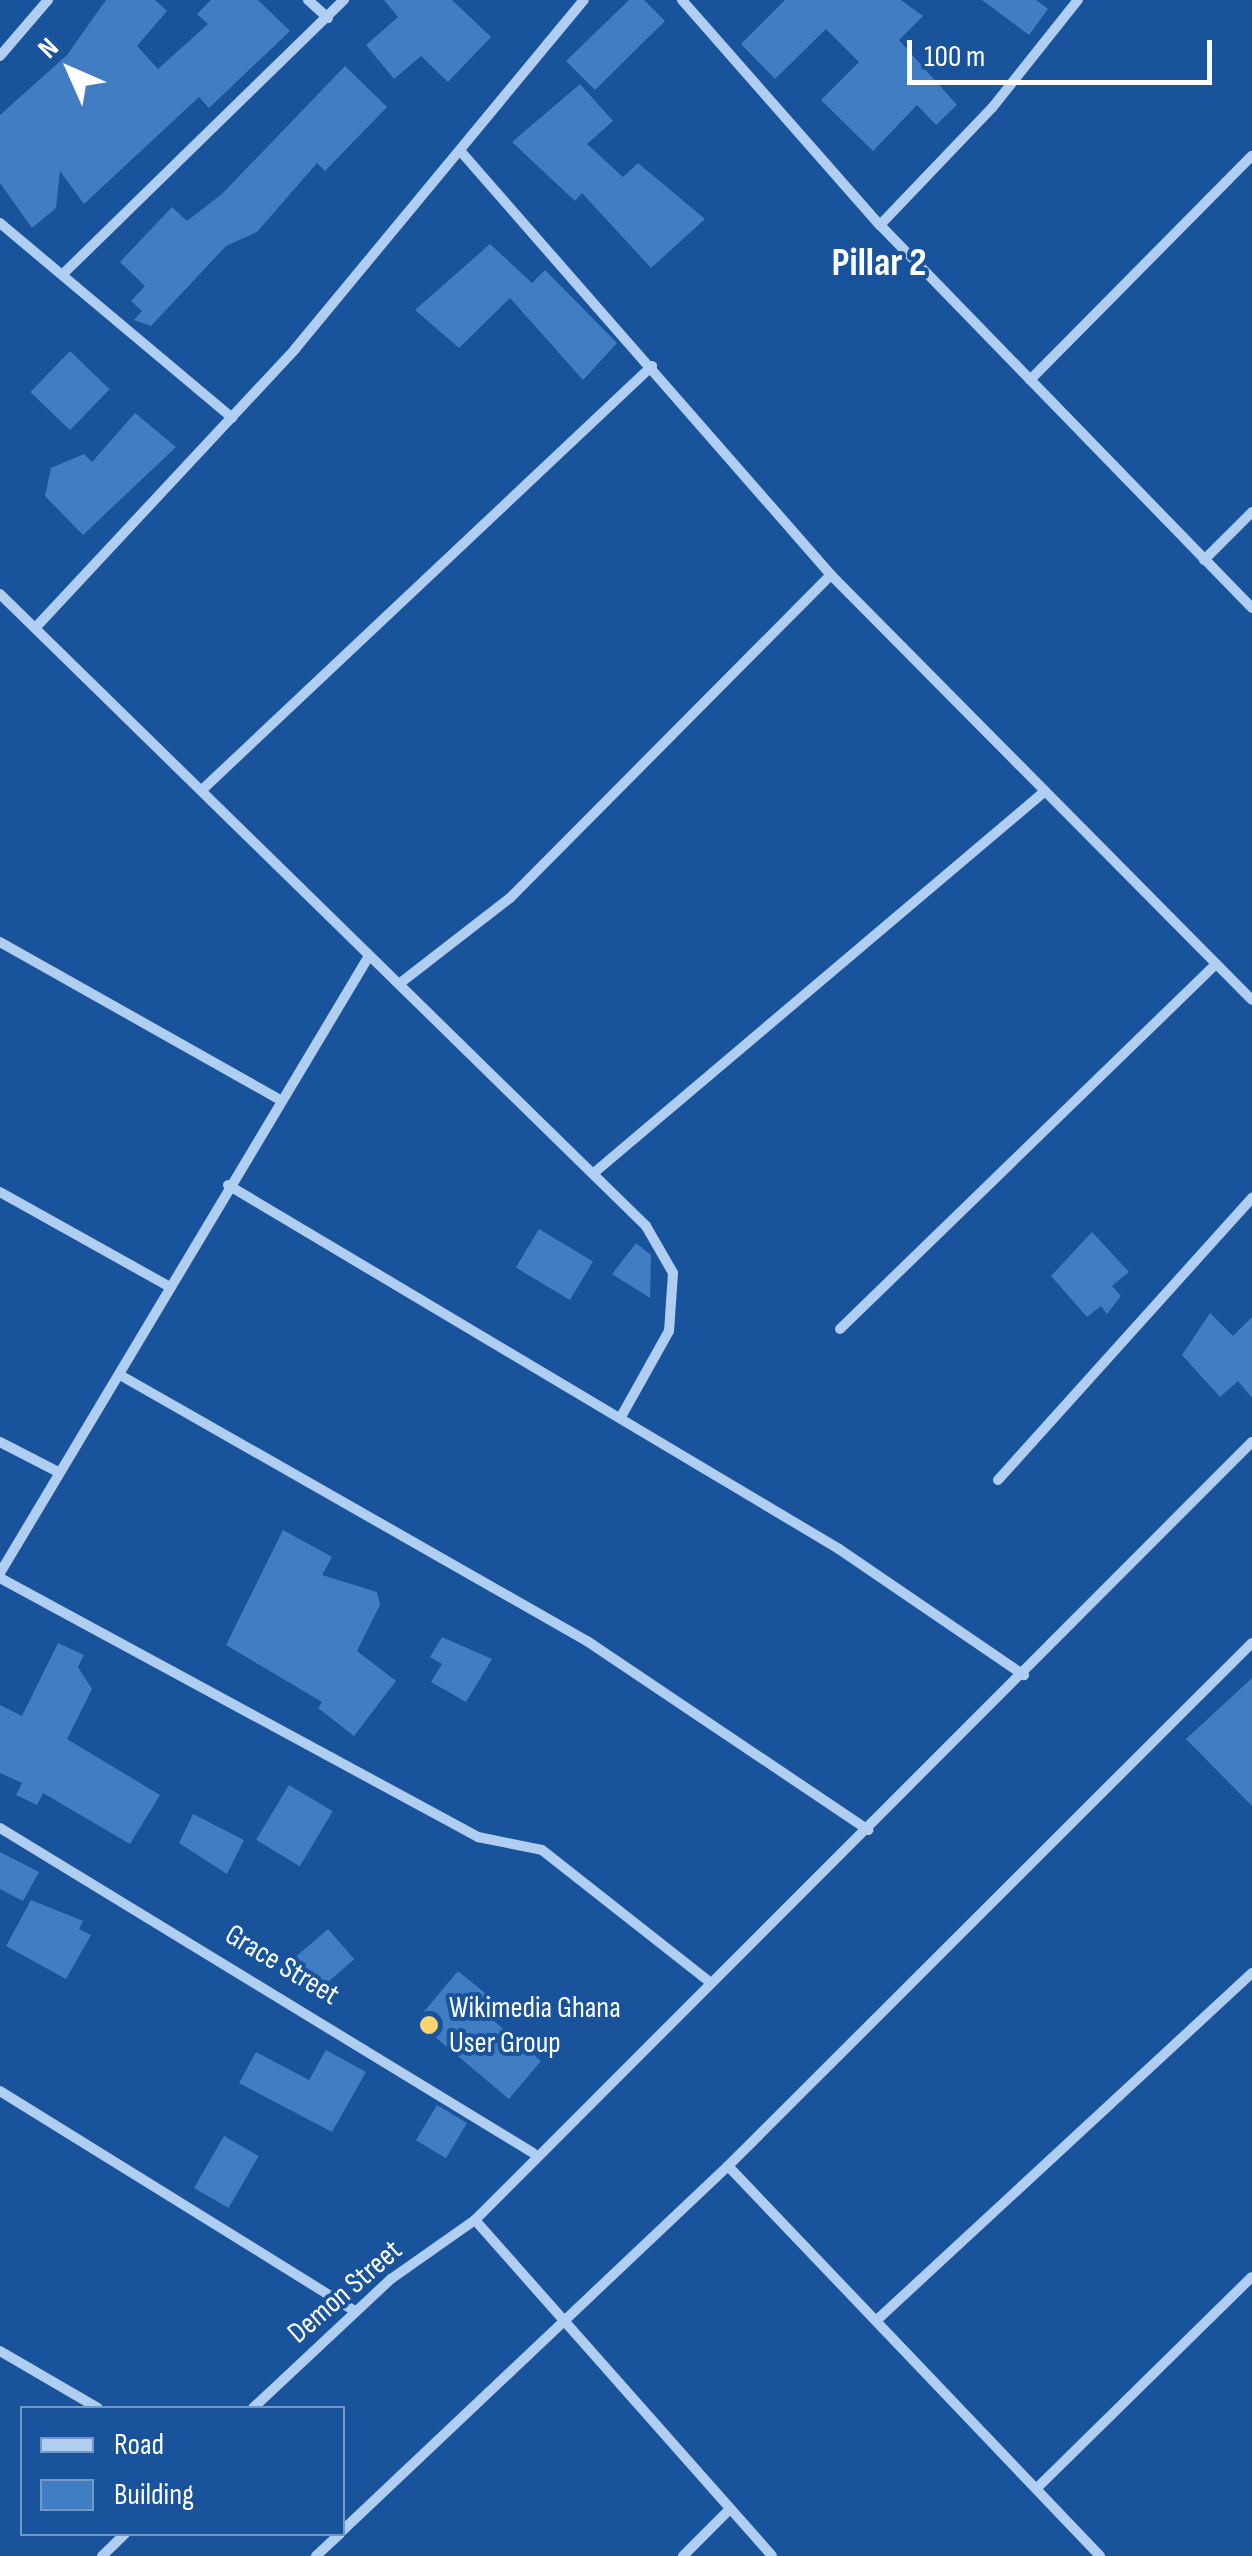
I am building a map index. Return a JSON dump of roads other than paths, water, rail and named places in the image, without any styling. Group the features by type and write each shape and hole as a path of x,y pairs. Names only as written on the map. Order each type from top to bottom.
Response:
{"street":[{"path":"0,56 48,0"},
{"path":"308,0 328,18"},
{"path":"65,272 344,0"},
{"path":"37,626 232,418 462,154 584,0"},
{"path":"880,224 992,108 1078,0"},
{"path":"689,3 880,224 1252,608"},
{"path":"462,154 652,366 831,575 1252,1000"},
{"path":"1030,380 1252,156"},
{"path":"0,224 65,272 232,418"},
{"path":"203,789 652,366"},
{"path":"1204,560 1252,512"},
{"path":"398,984 510,898 831,575"},
{"path":"0,594 595,1172 673,1273 668,1330 620,1417"},
{"path":"595,1172 1044,792"},
{"path":"0,942 277,1098"},
{"path":"369,956 277,1098 120,1375 58,1472 0,1576 478,1837 542,1850 708,1980"},
{"path":"840,1328 1216,964"},
{"path":"228,1185 840,1548 1024,1676"},
{"path":"0,1192 168,1286"},
{"path":"998,1480 1252,1198"},
{"path":"120,1375 587,1641 868,1830"},
{"path":"0,1442 58,1472"},
{"name":"Demon Street","path":"255,2406 354,2311 474,2220 533,2153 1024,1676 1252,1442"},
{"path":"345,2528 728,2166 1252,1642"},
{"name":"Grace Street","path":"0,1828 533,2153"},
{"path":"878,2319 1252,1973"},
{"path":"0,2091 354,2311"},
{"path":"728,2166 1039,2486 1100,2556"},
{"path":"474,2220 772,2556"},
{"path":"1039,2486 1252,2277"},
{"path":"0,2351 95,2406"},
{"path":"684,2556 730,2509"},
{"path":"102,2556 122,2536"},
{"path":"316,2556 337,2536"}],"place":[{"name":"Wikimedia Ghana User Group","path":"429,2025"}],"district":[{"name":"Pillar 2","path":"879,263"}]}
